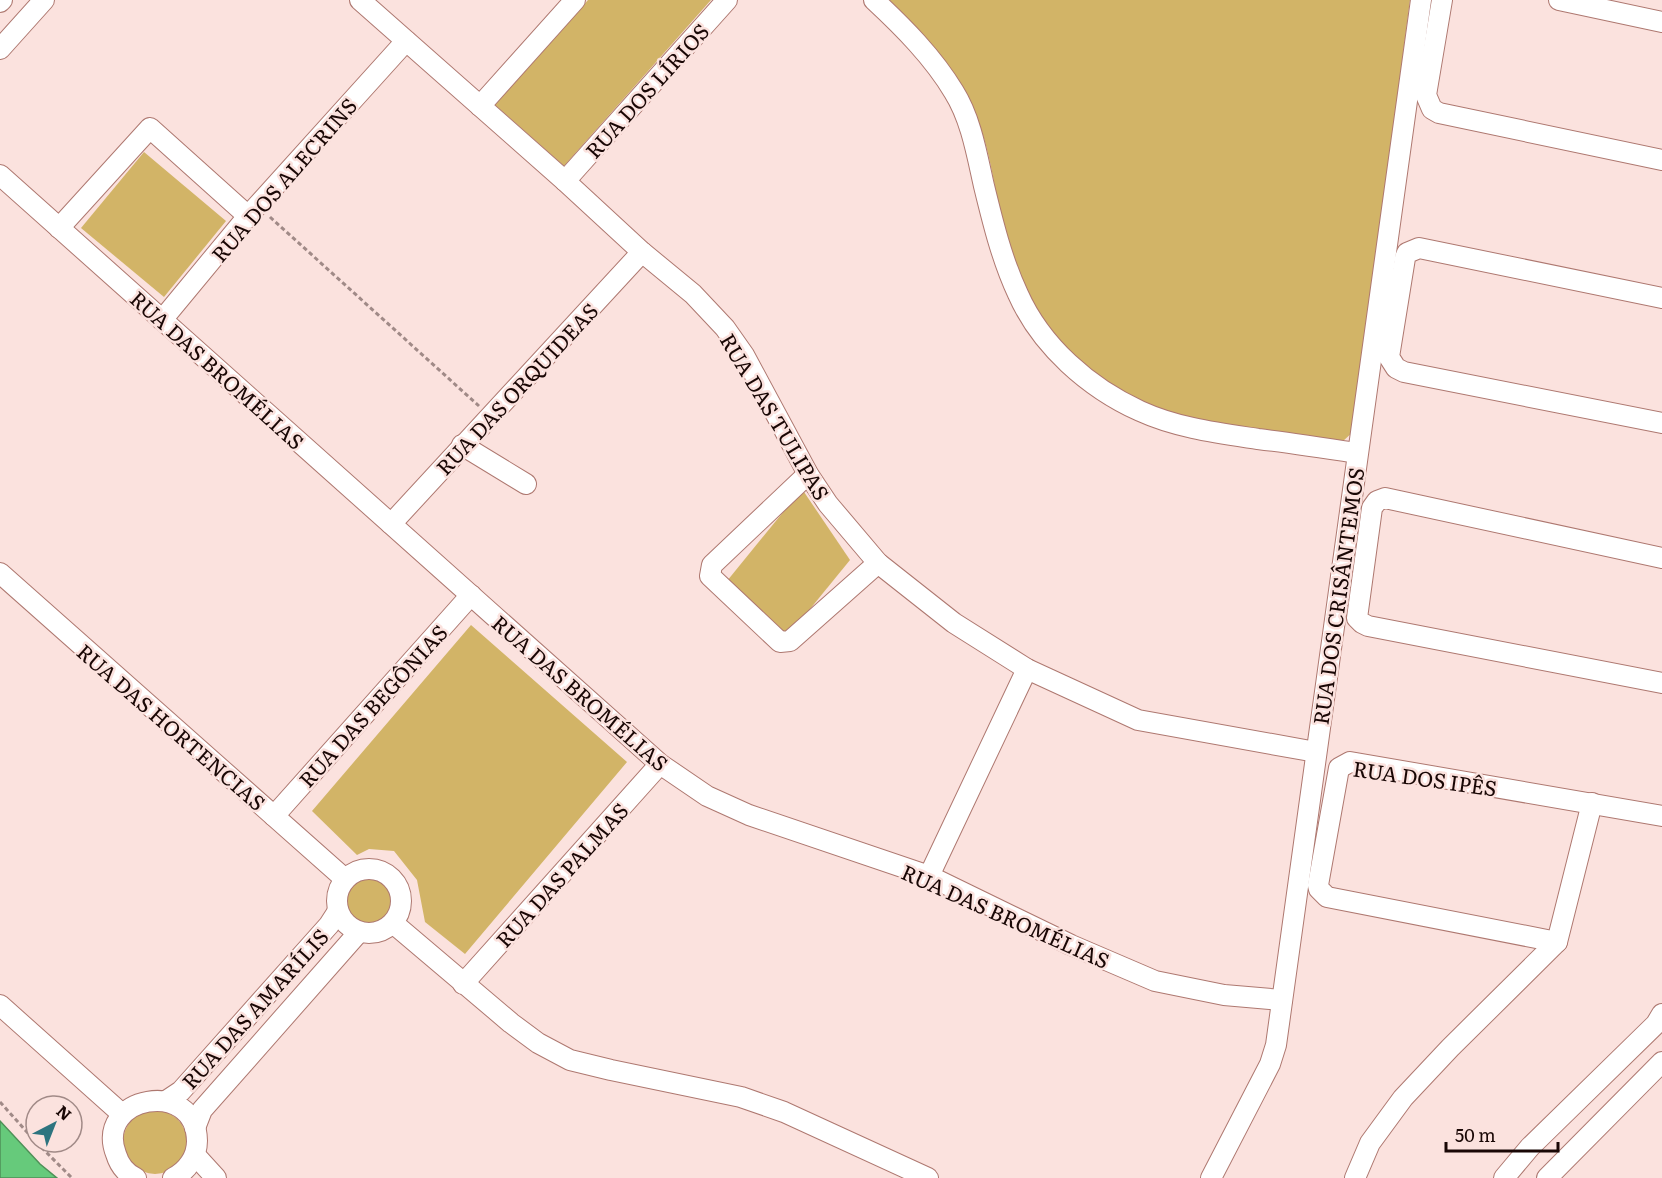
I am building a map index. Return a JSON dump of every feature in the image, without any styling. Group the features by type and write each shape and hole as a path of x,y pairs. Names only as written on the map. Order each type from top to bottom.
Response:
{"street":[{"path":"0,49 44,0"},
{"name":"RUA DAS TULIPAS","path":"360,0 642,252 693,294 725,328 744,355 808,474 828,504 878,563 954,622 1027,669 1138,720 1316,752"},
{"path":"480,106 575,0"},
{"name":"RUA DOS LÍRIOS","path":"565,181 727,0"},
{"path":"874,0 925,52 955,93 971,132 995,230 1018,295 1041,334 1066,361 1100,390 1140,411 1177,424 1214,433 1357,453"},
{"name":"RUA DOS CRISÂNTEMOS","path":"1211,1178 1270,1064 1276,1045 1421,0"},
{"path":"1442,0 1426,95 1432,109 1439,114 1662,160"},
{"path":"1559,0 1662,22"},
{"name":"RUA DOS ALECRINS","path":"162,320 253,211 406,40"},
{"path":"59,228 150,128 253,211"},
{"name":"RUA DAS BROMÉLIAS","path":"0,175 660,764 707,796 749,815 929,876 1071,945 1155,981 1224,995 1282,1000"},
{"path":"1662,298 1419,248 1407,253 1405,258 1389,357 1396,368 1404,372 1662,423"},
{"name":"RUA DAS ORQUIDEAS","path":"391,524 642,252"},
{"path":"462,445 526,484"},
{"path":"808,474 712,565 709,570 710,576 780,642 785,643 878,563"},
{"path":"1662,558 1385,498 1377,501 1372,508 1357,618 1368,626 1662,683"},
{"name":"RUA DAS HORTENCIAS","path":"0,573 345,879"},
{"name":"RUA DAS BEGÔNIAS","path":"274,816 471,595"},
{"path":"929,876 1027,669"},
{"name":"RUA DOS IPÊS","path":"1557,942 1327,897 1318,885 1339,768 1350,762 1662,816"},
{"name":"RUA DAS PALMAS","path":"463,984 660,764"},
{"path":"1355,1178 1371,1143 1402,1098 1557,942 1592,803"},
{"path":"376,869 394,881 401,902 399,913 393,923 377,932 359,932 342,920 338,911 337,894 345,879 354,872 376,869"},
{"name":"RUA DAS AMARÍLIS","path":"166,1101 181,1091 329,925 338,911"},
{"path":"393,923 520,1030 538,1043 570,1060 741,1097 784,1112 919,1176"},
{"name":"RUA DAS AMARÍLIS","path":"195,1128 202,1110 359,932"},
{"path":"0,1005 122,1114"},
{"path":"1504,1178 1530,1148 1656,1024 1662,1014"},
{"path":"1550,1177 1662,1062"},
{"path":"136,1178 119,1164 113,1148 114,1130 122,1114 135,1104 150,1100 166,1101 184,1111 195,1128 197,1141 195,1155 184,1172 173,1178"},
{"path":"195,1155 216,1178"}],"path":[{"path":"253,211 490,417"},
{"path":"0,1102 24,1129"},
{"path":"48,1154 72,1178"}],"shaded area":[{"path":"588,0 711,0 564,166 495,105"},
{"path":"889,0 1410,0 1354,431 1342,442 1243,429 1194,419 1146,404 1118,390 1093,373 1071,353 1052,331 1022,280 1002,222 981,129 965,92 930,43"},
{"path":"144,152 226,221 164,297 81,228"},
{"path":"802,489 850,560 788,636 727,581"},
{"path":"471,625 627,762 465,954 425,922 417,880 394,851 369,849 357,855 312,811"},
{"path":"363,876 373,876 386,883 393,896 393,906 386,919 373,926 363,926 354,922 347,915 343,906 343,896 347,887 354,880"},
{"path":"149,1110 161,1110 178,1119 185,1130 187,1142 185,1154 178,1165 161,1174 149,1174 137,1169 128,1160 123,1148 123,1136 128,1124 137,1115"},
{"path":"0,1121 24,1147 24,1154 31,1154 57,1178 0,1178"}]}
